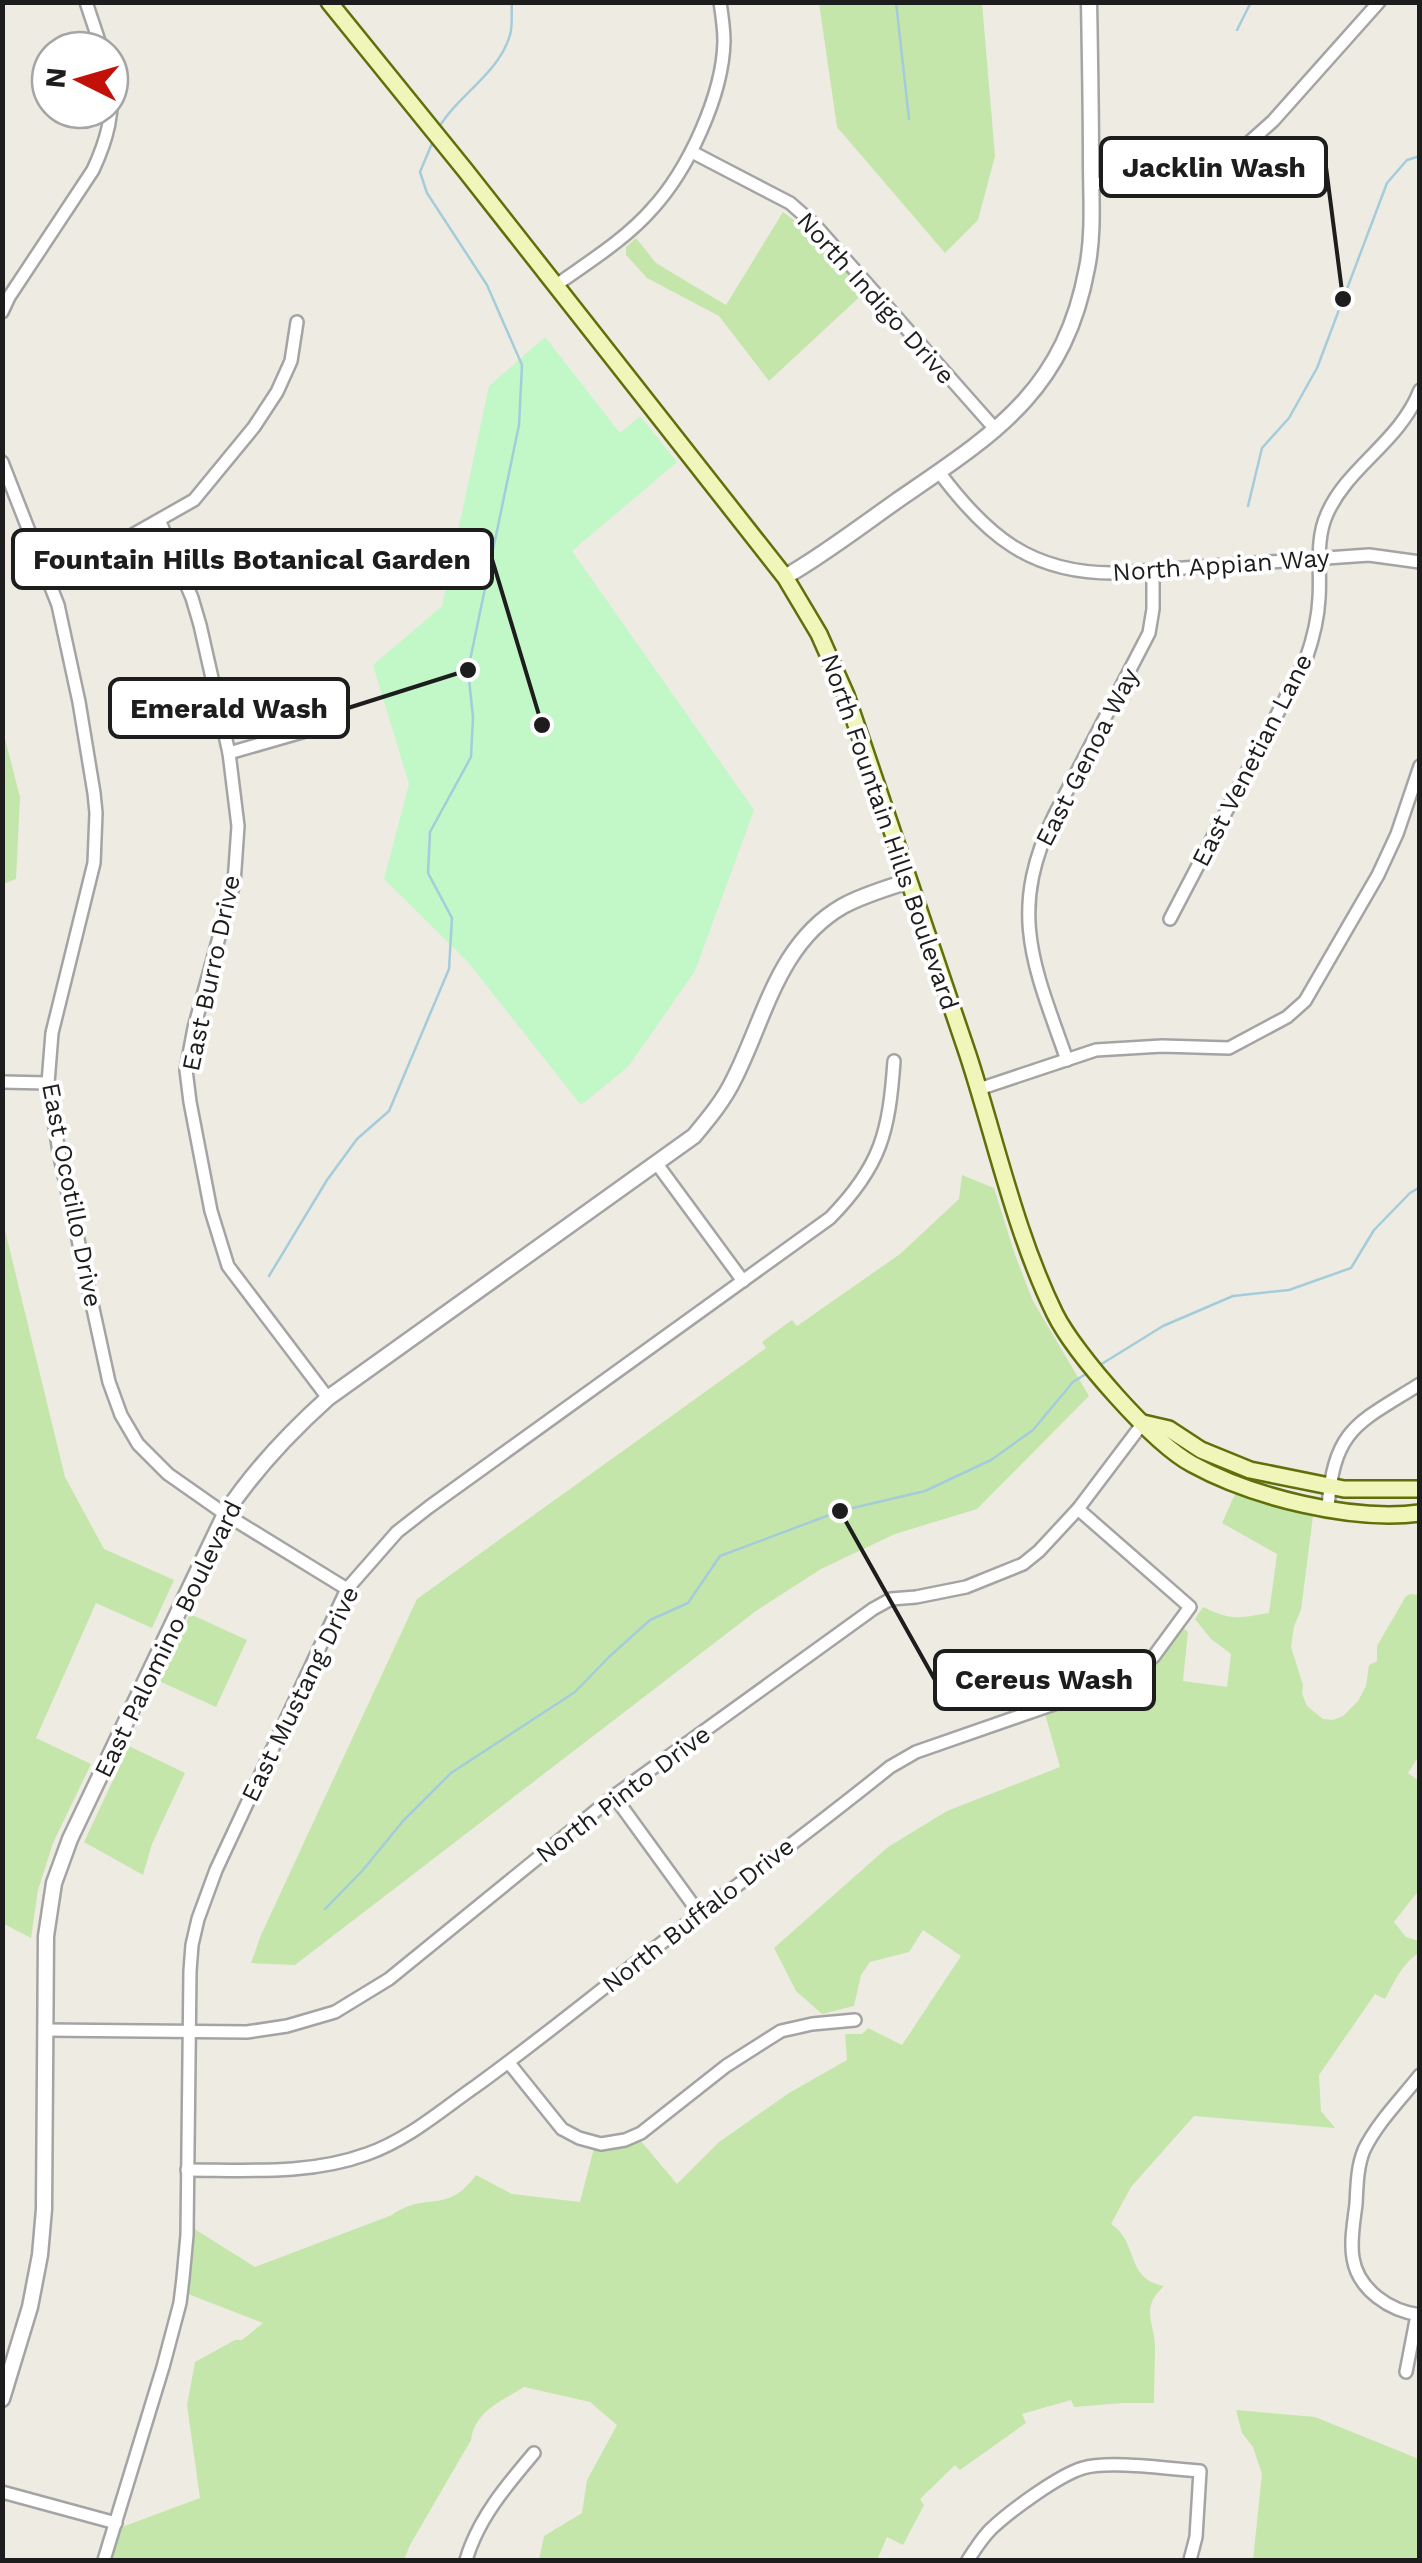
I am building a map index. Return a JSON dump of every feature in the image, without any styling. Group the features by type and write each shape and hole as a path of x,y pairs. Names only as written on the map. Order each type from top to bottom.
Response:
{"main road":[{"name":"North Fountain Hills Boulevard","path":"329,2 670,428 785,577 820,634 979,1089 1022,1228 1057,1317 1076,1346 1156,1438 1200,1468 1259,1492 1328,1508 1368,1514 1420,1513"},
{"name":"North Fountain Hills Boulevard","path":"1143,1423 1169,1429 1201,1450 1250,1470 1329,1487 1420,1489"}],"street":[{"path":"86,2 95,30"},
{"path":"555,286 604,252 652,210 692,152 720,68 724,42 720,2"},
{"path":"785,577 996,430 1021,406 1061,348 1082,294 1090,254 1090,2"},
{"path":"1091,184 1181,178 1223,162 1273,121 1379,2"},
{"path":"2,312 93,170 108,130"},
{"name":"North Indigo Drive","path":"692,152 790,203 814,224 996,430"},
{"path":"47,572 120,542 194,500 277,392 291,361 297,322"},
{"name":"East Venetian Lane","path":"1170,919 1306,659 1318,618 1323,524 1335,498 1404,423 1420,390"},
{"name":"East Ocotillo Drive","path":"2,462 58,604 79,702 96,812 94,863 52,1033 48,1083 58,1152 109,1382 121,1416 138,1444 168,1474 347,1589"},
{"name":"North Appian Way","path":"939,472 979,522 997,537 1057,566 1096,573 1369,555 1420,562"},
{"name":"East Burro Drive","path":"160,522 200,626 228,753 238,826 234,883 186,1070 190,1102 211,1210 228,1266 328,1398"},
{"name":"East Genoa Way","path":"1067,1060 1030,946 1031,878 1054,816 1149,633 1153,570"},
{"path":"228,753 308,730"},
{"path":"979,1089 1096,1050 1162,1046 1229,1048 1288,1018 1304,1001 1378,875 1420,766"},
{"name":"East Palomino Boulevard","path":"2,2399 30,2307 40,2254 44,2208 46,1936 54,1884 70,1840 225,1514 288,1434 328,1398 694,1136 734,1080 778,975 804,939 845,905 908,881"},
{"name":"East Mustang Drive","path":"104,2560 180,2303 187,2235 192,1945 205,1896 347,1589 397,1532 429,1506 830,1218 866,1177 879,1151 887,1126 894,1061"},
{"path":"2,1082 48,1083"},
{"path":"658,1164 743,1281"},
{"path":"1328,1508 1337,1452 1348,1433 1420,1384"},
{"name":"North Pinto Drive","path":"44,2030 247,2032 335,2012 389,1978 614,1796 873,1609 890,1599 966,1587 1023,1564 1078,1509 1143,1423"},
{"name":"North Buffalo Drive","path":"187,2170 290,2170 350,2160 393,2143 417,2130 508,2063 890,1767 916,1752 1080,1695 1136,1670 1154,1656 1190,1607 1078,1509"},
{"path":"614,1796 698,1913"},
{"path":"508,2063 562,2129 601,2144 641,2133 726,2066 782,2030 855,2020"},
{"path":"1406,2372 1418,2315 1399,2311 1369,2290 1355,2267 1352,2252 1362,2155 1372,2136 1420,2075"},
{"path":"466,2560 483,2518 534,2454"},
{"path":"968,2560 1002,2520 1063,2477 1083,2467 1100,2465 1200,2471 1196,2537 1190,2560"},
{"path":"2,2492 116,2523"}],"green space":[{"path":"819,3 982,3 995,156 978,220 945,253 837,127"},
{"path":"783,212 825,244 867,290 769,381 719,316 647,278 626,255 626,247 636,238 656,263 726,305"},
{"path":"545,337 620,433 640,416 677,462 572,551 754,810 695,971 628,1067 581,1105 467,961 384,879 409,784 373,665 442,606 489,386"},
{"path":"3,731 20,797 16,879 3,884"},
{"path":"962,1175 994,1188 1033,1301 1089,1396 977,1509 895,1534 821,1569 756,1611 295,1965 251,1963 417,1599 766,1348 762,1342 792,1320 797,1326 900,1254 959,1199"},
{"path":"3,1222 65,1477 104,1549 174,1580 152,1628 96,1603 36,1738 91,1764 53,1843 38,1890 31,1938 2,1923"},
{"path":"1236,1492 1313,1516 1301,1610 1291,1647 1307,1706 1323,1719 1343,1716 1358,1701 1366,1686 1369,1665 1377,1661 1377,1646 1406,1596 1419,1595 1419,1756 1408,1773 1419,1781 1419,1890 1394,1922 1406,1937 1419,1941 1419,1953 1404,1967 1385,1999 1375,1994 1319,2075 1321,2111 1335,2128 1194,2116 1131,2187 1111,2224 1126,2240 1143,2276 1164,2286 1150,2308 1155,2346 1154,2403 1074,2407 1071,2400 1022,2414 1026,2423 960,2470 955,2465 920,2499 924,2505 903,2545 887,2537 877,2560 539,2560 544,2536 582,2513 587,2480 617,2425 590,2402 524,2387 478,2421 404,2560 112,2560 122,2527 200,2498 187,2405 195,2362 242,2340 263,2323 188,2294 193,2228 255,2267 404,2208 455,2195 476,2175 512,2194 580,2202 594,2148 625,2146 640,2140 677,2184 719,2142 789,2093 847,2060 845,2034 862,2034 868,2028 902,2045 961,1956 923,1930 909,1952 870,1962 861,1975 854,2006 822,2014 796,1991 774,1948 888,1847 947,1811 1060,1767 1045,1714 1105,1692 1139,1674 1182,1627 1188,1632 1183,1681 1227,1687 1231,1654 1211,1639 1195,1619 1203,1607 1236,1617 1269,1613 1277,1554 1222,1523"},
{"path":"190,1614 247,1640 216,1707 159,1681"},
{"path":"129,1746 185,1773 152,1844 143,1875 84,1842"},
{"path":"1236,2410 1315,2417 1419,2459 1419,2560 1253,2560 1262,2474 1253,2447 1242,2433"}],"waterway":[{"path":"438,129 504,49 511,31 512,2"},
{"path":"896,2 909,119"},
{"path":"1237,30 1251,2"},
{"path":"269,1276 327,1180 357,1139 389,1111 449,969 452,918 428,873 430,832 471,757 473,717 468,670 519,425 522,365 487,285 427,193 420,172 433,141"},
{"path":"1248,506 1262,448 1289,418 1317,368 1387,183 1407,160 1420,156"},
{"path":"1100,1365 1163,1326 1233,1296 1289,1290 1351,1268 1374,1230 1420,1187"},
{"path":"325,1909 451,1773 575,1692 650,1620 688,1603 720,1556 840,1511 925,1491 991,1460 1033,1430 1073,1382 1089,1372"}],"place":[{"name":"Jacklin Wash","path":"1343,299"},
{"name":"Emerald Wash","path":"468,670"},
{"name":"Fountain Hills Botanical Garden","path":"542,725"},
{"name":"Cereus Wash","path":"840,1511"}]}
